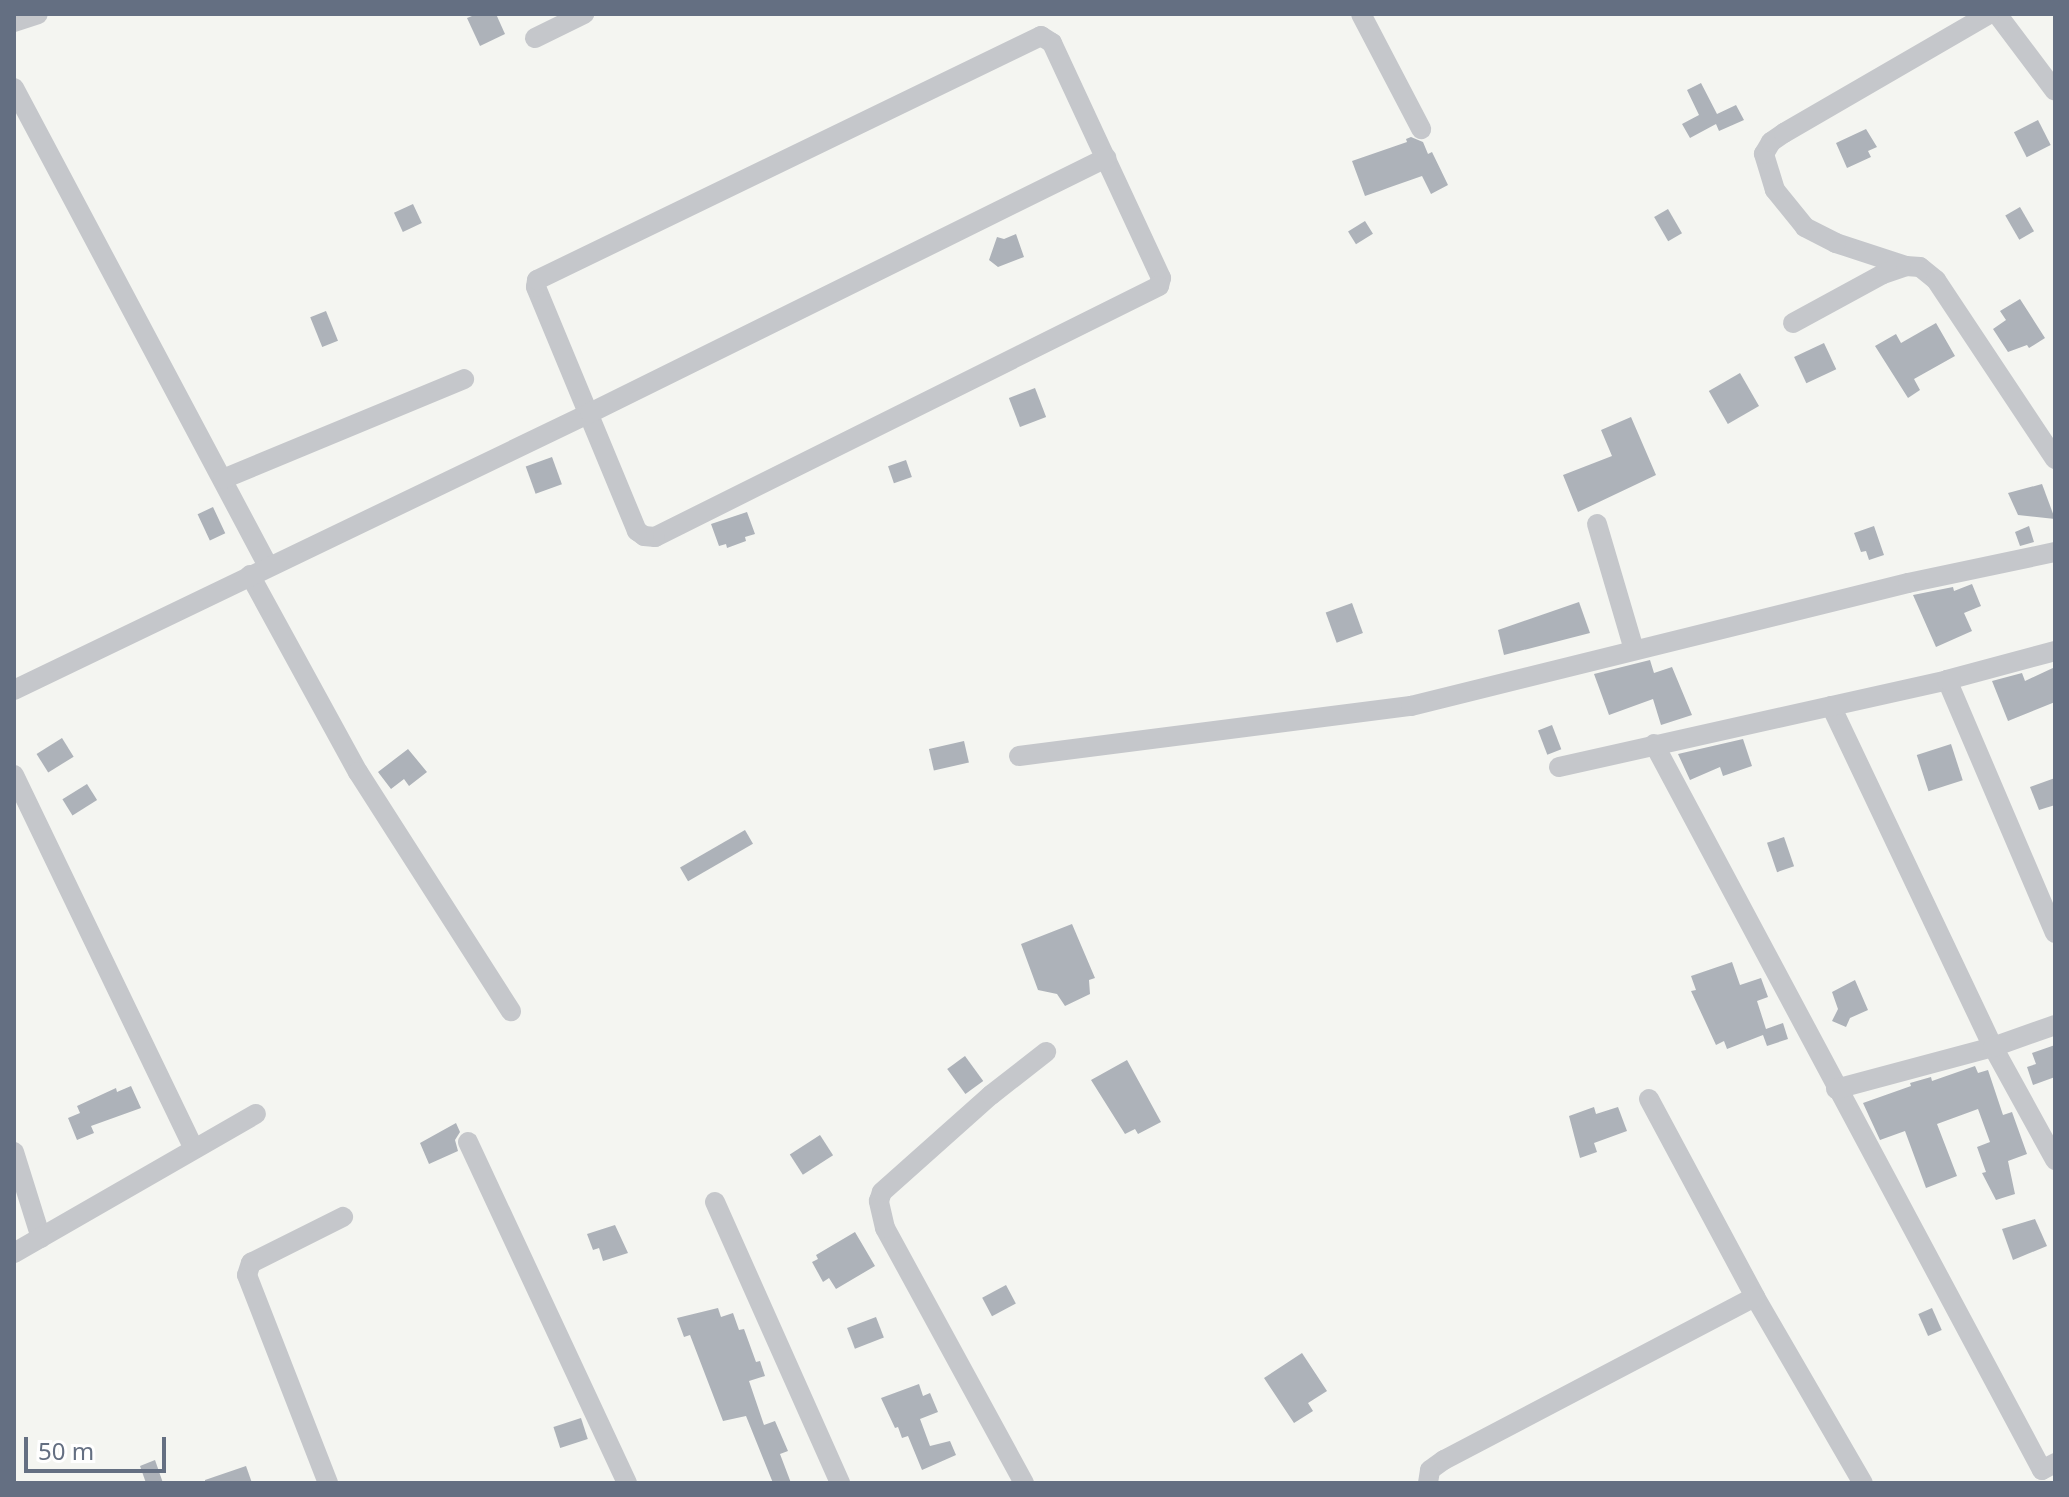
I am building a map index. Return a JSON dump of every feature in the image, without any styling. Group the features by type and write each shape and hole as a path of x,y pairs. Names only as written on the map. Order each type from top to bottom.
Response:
{"street":[{"path":"14,22 38,14"},
{"path":"535,38 584,14"},
{"path":"1361,14 1421,129"},
{"path":"1989,14 1784,133 1771,142 1764,154 1775,190 1805,227 1836,243 1906,266 1920,267 1936,280 2055,459"},
{"path":"1997,14 2055,91"},
{"path":"1041,36 1052,43 1161,278 1159,286 655,537 644,536 637,531 590,413 536,287 537,280 1041,36"},
{"path":"14,88 223,479 259,570 376,803 511,1011"},
{"path":"14,690 590,413 1106,158"},
{"path":"1793,323 1906,266"},
{"path":"223,479 464,379"},
{"path":"1597,524 1634,650"},
{"path":"1019,756 1411,706 1908,583 2055,552"},
{"path":"1559,767 1947,680 2055,651"},
{"path":"1947,680 2053,925"},
{"path":"1831,706 1993,1047 2055,1160"},
{"path":"1654,744 1836,1089 2049,1472"},
{"path":"14,775 194,1149"},
{"path":"1836,1089 1993,1047 2055,1025"},
{"path":"1024,1483 885,1228 879,1201 882,1192 892,1182 991,1095 1046,1052"},
{"path":"1649,1099 1755,1297 1863,1483"},
{"path":"14,1253 256,1114"},
{"path":"468,1142 627,1483"},
{"path":"14,1152 41,1238"},
{"path":"715,1202 840,1483"},
{"path":"328,1483 247,1275 251,1263 343,1217"},
{"path":"1428,1483 1430,1470 1444,1460 1755,1297"}],"building":[{"path":"477,14 496,14 505,34 480,46 467,18"},
{"path":"1701,83 1717,114 1736,105 1744,120 1719,131 1716,124 1690,138 1682,124 1699,115 1687,90"},
{"path":"2038,120 2051,145 2027,157 2014,132"},
{"path":"1866,129 1877,147 1868,151 1871,157 1847,168 1836,143"},
{"path":"1411,137 1423,142 1428,154 1432,152 1448,185 1431,194 1422,176 1365,196 1352,161 1407,142 1406,139"},
{"path":"413,204 422,223 403,232 394,213"},
{"path":"2020,207 2034,231 2019,240 2005,216"},
{"path":"1668,209 1682,233 1668,241 1654,217"},
{"path":"1365,221 1373,234 1356,244 1348,232"},
{"path":"1016,234 1024,257 998,267 989,260 997,237 1004,239"},
{"path":"2020,299 2045,338 2029,348 2027,345 2008,352 1993,329 2006,320 2000,311"},
{"path":"326,311 338,341 322,347 310,317"},
{"path":"1936,323 1955,356 1914,379 1920,390 1908,398 1875,346 1896,334 1901,343"},
{"path":"1824,343 1836,369 1806,383 1794,357"},
{"path":"1740,373 1759,406 1728,424 1709,391"},
{"path":"1035,388 1046,417 1020,427 1009,398"},
{"path":"1631,417 1656,475 1578,512 1563,475 1612,456 1601,430"},
{"path":"552,457 562,484 536,494 526,467"},
{"path":"906,460 912,477 894,483 888,466"},
{"path":"2042,484 2055,519 2018,515 2008,493"},
{"path":"213,507 225,533 210,540 198,514"},
{"path":"747,512 755,534 727,548 726,544 719,546 711,524"},
{"path":"1874,526 1884,555 1869,560 1866,551 1861,552 1854,533"},
{"path":"2029,526 2034,542 2020,546 2015,532"},
{"path":"1972,584 1981,606 1964,613 1972,631 1936,647 1913,595 1953,587 1954,591"},
{"path":"1579,602 1590,633 1504,655 1498,630"},
{"path":"1352,603 1363,633 1337,643 1326,613"},
{"path":"1650,660 1654,673 1672,667 1692,715 1661,725 1653,699 1609,715 1594,674"},
{"path":"2055,667 2055,702 2008,721 1992,681 2022,673 2025,681"},
{"path":"1552,725 1561,749 1547,755 1538,730"},
{"path":"62,738 74,757 48,773 37,754"},
{"path":"1743,739 1752,766 1723,776 1720,767 1690,780 1678,754"},
{"path":"964,741 969,762 934,771 929,749"},
{"path":"1951,744 1963,780 1929,791 1917,755"},
{"path":"408,749 427,772 409,786 404,779 391,789 378,772"},
{"path":"2055,778 2055,805 2039,810 2030,787"},
{"path":"87,784 97,800 72,815 62,799"},
{"path":"745,830 753,844 688,881 680,868"},
{"path":"1784,837 1794,866 1777,872 1767,843"},
{"path":"1072,924 1095,978 1089,980 1090,994 1065,1006 1057,994 1038,990 1021,944"},
{"path":"1732,962 1740,985 1761,978 1768,997 1757,1001 1766,1029 1783,1023 1788,1039 1767,1046 1763,1035 1727,1049 1724,1041 1716,1045 1691,991 1696,990 1691,976"},
{"path":"1855,980 1868,1010 1850,1018 1846,1027 1832,1021 1838,1009 1832,992"},
{"path":"2055,1045 2055,1077 2033,1085 2027,1067 2036,1064 2032,1053"},
{"path":"965,1056 983,1081 965,1094 947,1069"},
{"path":"1127,1060 1161,1122 1138,1134 1135,1129 1125,1134 1091,1080"},
{"path":"1975,1066 1978,1073 1988,1070 2003,1115 2012,1112 2027,1154 2008,1161 2015,1194 1996,1200 1982,1173 1986,1172 1977,1147 1990,1142 1978,1109 1937,1124 1957,1176 1926,1188 1905,1131 1880,1140 1863,1103 1911,1086 1910,1083 1931,1077 1932,1081"},
{"path":"131,1086 141,1108 91,1126 94,1133 77,1140 68,1118 80,1113 77,1106 116,1088 117,1092"},
{"path":"1594,1107 1596,1114 1618,1107 1627,1131 1594,1143 1597,1152 1580,1158 1569,1116"},
{"path":"456,1123 460,1132 455,1140 458,1151 429,1164 420,1143"},
{"path":"820,1135 833,1155 803,1175 790,1155"},
{"path":"2035,1219 2047,1246 2013,1260 2002,1229"},
{"path":"615,1225 628,1253 603,1261 599,1248 593,1250 587,1234"},
{"path":"855,1232 875,1266 836,1289 829,1278 823,1282 812,1262 818,1259 816,1255"},
{"path":"1006,1285 1016,1304 992,1316 982,1298"},
{"path":"718,1308 721,1317 733,1313 739,1330 744,1329 756,1362 760,1361 765,1376 749,1381 764,1425 775,1421 788,1451 780,1454 791,1483 773,1483 746,1416 723,1421 690,1335 684,1337 677,1318"},
{"path":"1932,1308 1942,1330 1928,1336 1918,1314"},
{"path":"876,1317 884,1338 855,1349 847,1328"},
{"path":"1302,1353 1327,1391 1308,1403 1313,1411 1294,1423 1264,1378"},
{"path":"919,1384 923,1396 930,1393 938,1412 920,1419 930,1446 950,1441 956,1455 922,1470 908,1436 902,1438 881,1398"},
{"path":"581,1418 588,1439 560,1448 553,1427"},
{"path":"155,1460 163,1483 146,1483 140,1466"},
{"path":"246,1466 252,1483 205,1483 205,1480"}]}
